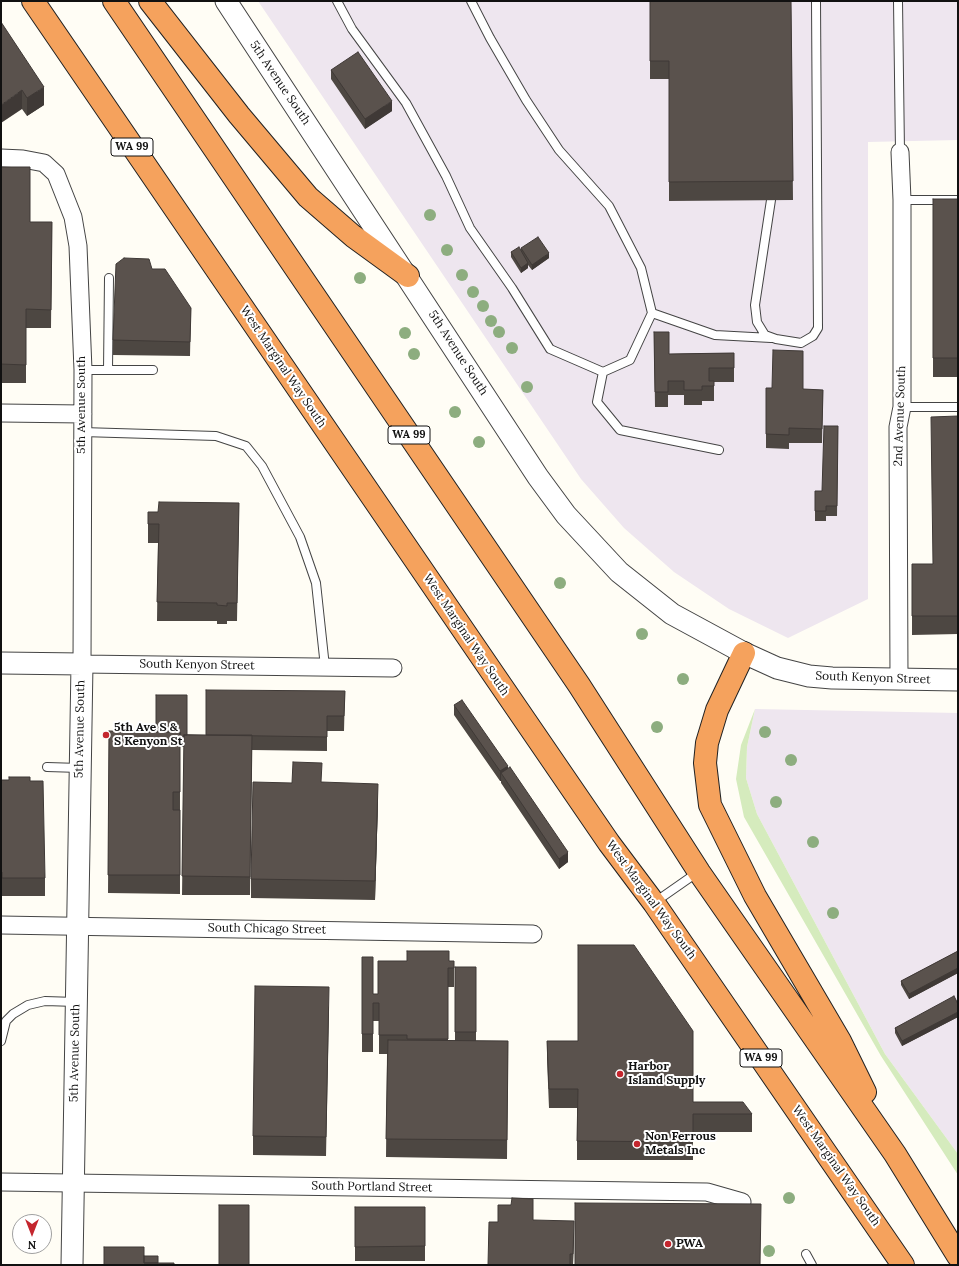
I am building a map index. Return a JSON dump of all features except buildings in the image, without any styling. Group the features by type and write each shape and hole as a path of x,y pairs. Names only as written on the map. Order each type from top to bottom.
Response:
{"highway":[{"name":"West Marginal Way South","path":"33,1 609,843 654,903 903,1265"},
{"name":"WA 99","path":"114,1 578,684 699,872 895,1154 958,1256"},
{"path":"150,1 238,115 308,196 353,236 408,276"},
{"path":"744,653 717,710 707,743 705,763 710,805 754,896 840,1041 895,1154"}],"street":[{"name":"5th Avenue South","path":"226,1 408,276 538,477 566,515 619,572 647,596 672,614 744,653"},
{"name":"2nd Avenue South","path":"899,680 898,427 902,407 902,200 900,152"},
{"name":"5th Avenue South","path":"1,158 24,159 44,163 56,174 74,217 78,246 82,370 82,664 72,1265"},
{"path":"1,413 82,414"},
{"name":"South Kenyon Street","path":"744,653 777,668 809,676 899,680 958,680"},
{"name":"South Kenyon Street","path":"1,663 393,668"},
{"name":"South Chicago Street","path":"1,925 533,934"},
{"name":"South Portland Street","path":"1,1182 707,1192 742,1202"}],"lane":[{"path":"337,1 352,29 406,103 446,176 470,228 512,288 550,349 603,372 630,360 652,313 640,268 608,206 559,150 526,100 490,38 471,1"},
{"path":"771,200 755,305 757,322 766,335 801,343 813,336 818,328 816,1"},
{"path":"898,1 900,152"},
{"path":"902,200 958,200"},
{"path":"108,370 109,278"},
{"path":"652,313 715,335 776,338"},
{"path":"82,370 153,370"},
{"path":"603,372 597,402 620,430 719,450"},
{"path":"902,407 958,407"},
{"path":"82,432 216,436 246,446 262,466 300,537 316,583 325,667"},
{"path":"47,767 80,768"},
{"path":"654,903 699,872"},
{"path":"1,1041 6,1021 13,1014 28,1005 45,1001 76,1002"},
{"path":"806,1254 812,1265"}],"shaded area":[{"path":"258,1 958,1 958,140 868,142 868,599 788,638 729,609 674,572 624,528 581,479"},
{"path":"755,709 958,713 958,1154 885,1054 757,814 746,778 747,747"}],"green space":[{"path":"755,709 747,747 746,778 757,814 885,1054 958,1154 958,1175 881,1056 744,817 736,779 741,745"}],"place":[{"name":"5th Ave S & S Kenyon St","path":"106,735"},
{"name":"Harbor Island Supply","path":"620,1074"},
{"name":"Non Ferrous Metals Inc","path":"637,1144"},
{"name":"PWA","path":"668,1244"}]}
